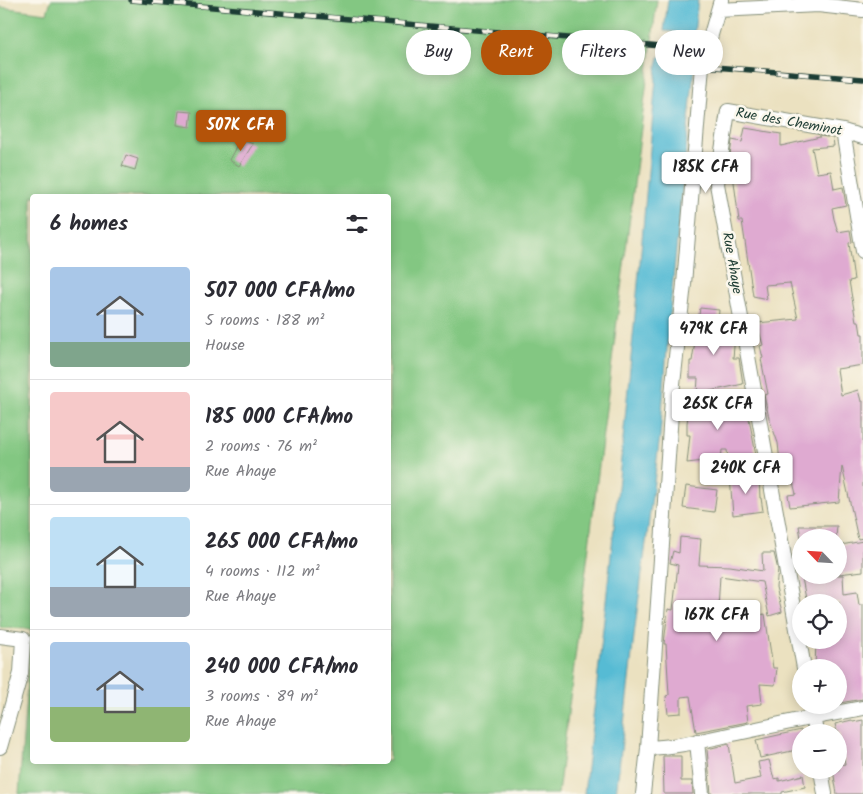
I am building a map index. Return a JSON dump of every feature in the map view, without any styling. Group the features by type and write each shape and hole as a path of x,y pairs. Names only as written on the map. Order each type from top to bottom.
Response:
{"street":[{"path":"643,794 648,748 673,384 684,284 702,66 719,5 818,5 863,10"},
{"name":"Rue des Cheminot","path":"717,184 728,111 843,131 863,137"},
{"path":"843,131 863,251"},
{"name":"Rue Ahaye","path":"717,184 802,659"},
{"path":"0,636 23,639 21,673 0,747"},
{"path":"847,709 863,708"},
{"path":"648,748 697,742 801,714"},
{"path":"697,742 702,794"},
{"path":"823,779 825,794"}],"green space":[{"path":"51,0 657,0 558,794 19,794 30,643 30,764 391,764 391,194 30,194 30,629 0,628 0,7 47,13"}],"water":[{"path":"668,0 698,0 694,30 664,30"},
{"path":"656,75 694,75 671,300 660,436 635,627 616,794 584,794 624,430"}],"building":[{"path":"179,111 192,112 190,127 177,125"},
{"path":"745,128 781,134 781,146 820,136 833,138 834,146 812,148 817,173 831,171 834,189 843,187 846,205 832,208 838,232 850,230 852,242 849,243 854,280 849,281 856,321 859,321 861,334 863,334 863,365 837,369 841,395 858,390 861,401 863,401 863,538 858,539 842,466 839,502 790,507 788,495 796,494 790,470 781,472 778,443 769,418 764,395 768,394 761,359 763,358 760,346 763,345 757,323 798,319 790,283 765,285 767,299 753,296 742,221 739,221 733,174 728,172 732,140 742,142"},
{"path":"240,139 253,144 239,166 229,160"},
{"path":"126,155 138,159 135,170 122,166"},
{"path":"700,308 719,310 717,332 735,335 733,358 739,358 743,384 697,394 698,378 690,378 690,361 692,361"},
{"path":"697,397 740,403 739,410 748,413 756,455 728,458 727,450 722,450 721,459 687,463 690,435 687,435 687,423 690,401 696,402"},
{"path":"759,476 760,498 763,511 733,515 730,477"},
{"path":"686,486 717,490 714,512 683,508"},
{"path":"799,526 837,526 837,529 800,529"},
{"path":"680,537 701,539 699,565 730,566 763,571 762,553 774,553 778,570 776,587 782,612 769,616 762,582 720,576 718,608 728,606 731,620 765,614 773,668 777,668 775,685 760,684 762,704 746,706 748,722 696,732 690,696 681,697 681,713 668,714 666,696 669,695 666,644 664,644 668,609 673,610 678,565 670,563 673,551 679,553"},
{"path":"863,541 863,571 848,573 848,544"},
{"path":"803,584 843,584 844,594 805,594"},
{"path":"857,592 859,605 863,605 863,699 847,702 847,659 815,659 816,649 847,649 847,594 844,594"},
{"path":"852,720 853,722 863,720 863,794 837,794 834,779 847,779 847,724 835,724"},
{"path":"792,732 792,751 760,758 756,740"},
{"path":"729,744 735,783 761,778 758,762 769,760 774,779 779,778 779,781 792,778 804,779 805,787 782,792 782,794 711,794 707,749"},
{"path":"663,756 681,756 681,781 692,781 693,794 664,794"}],"railway":[{"path":"131,0 696,49 702,66 863,79"}]}
